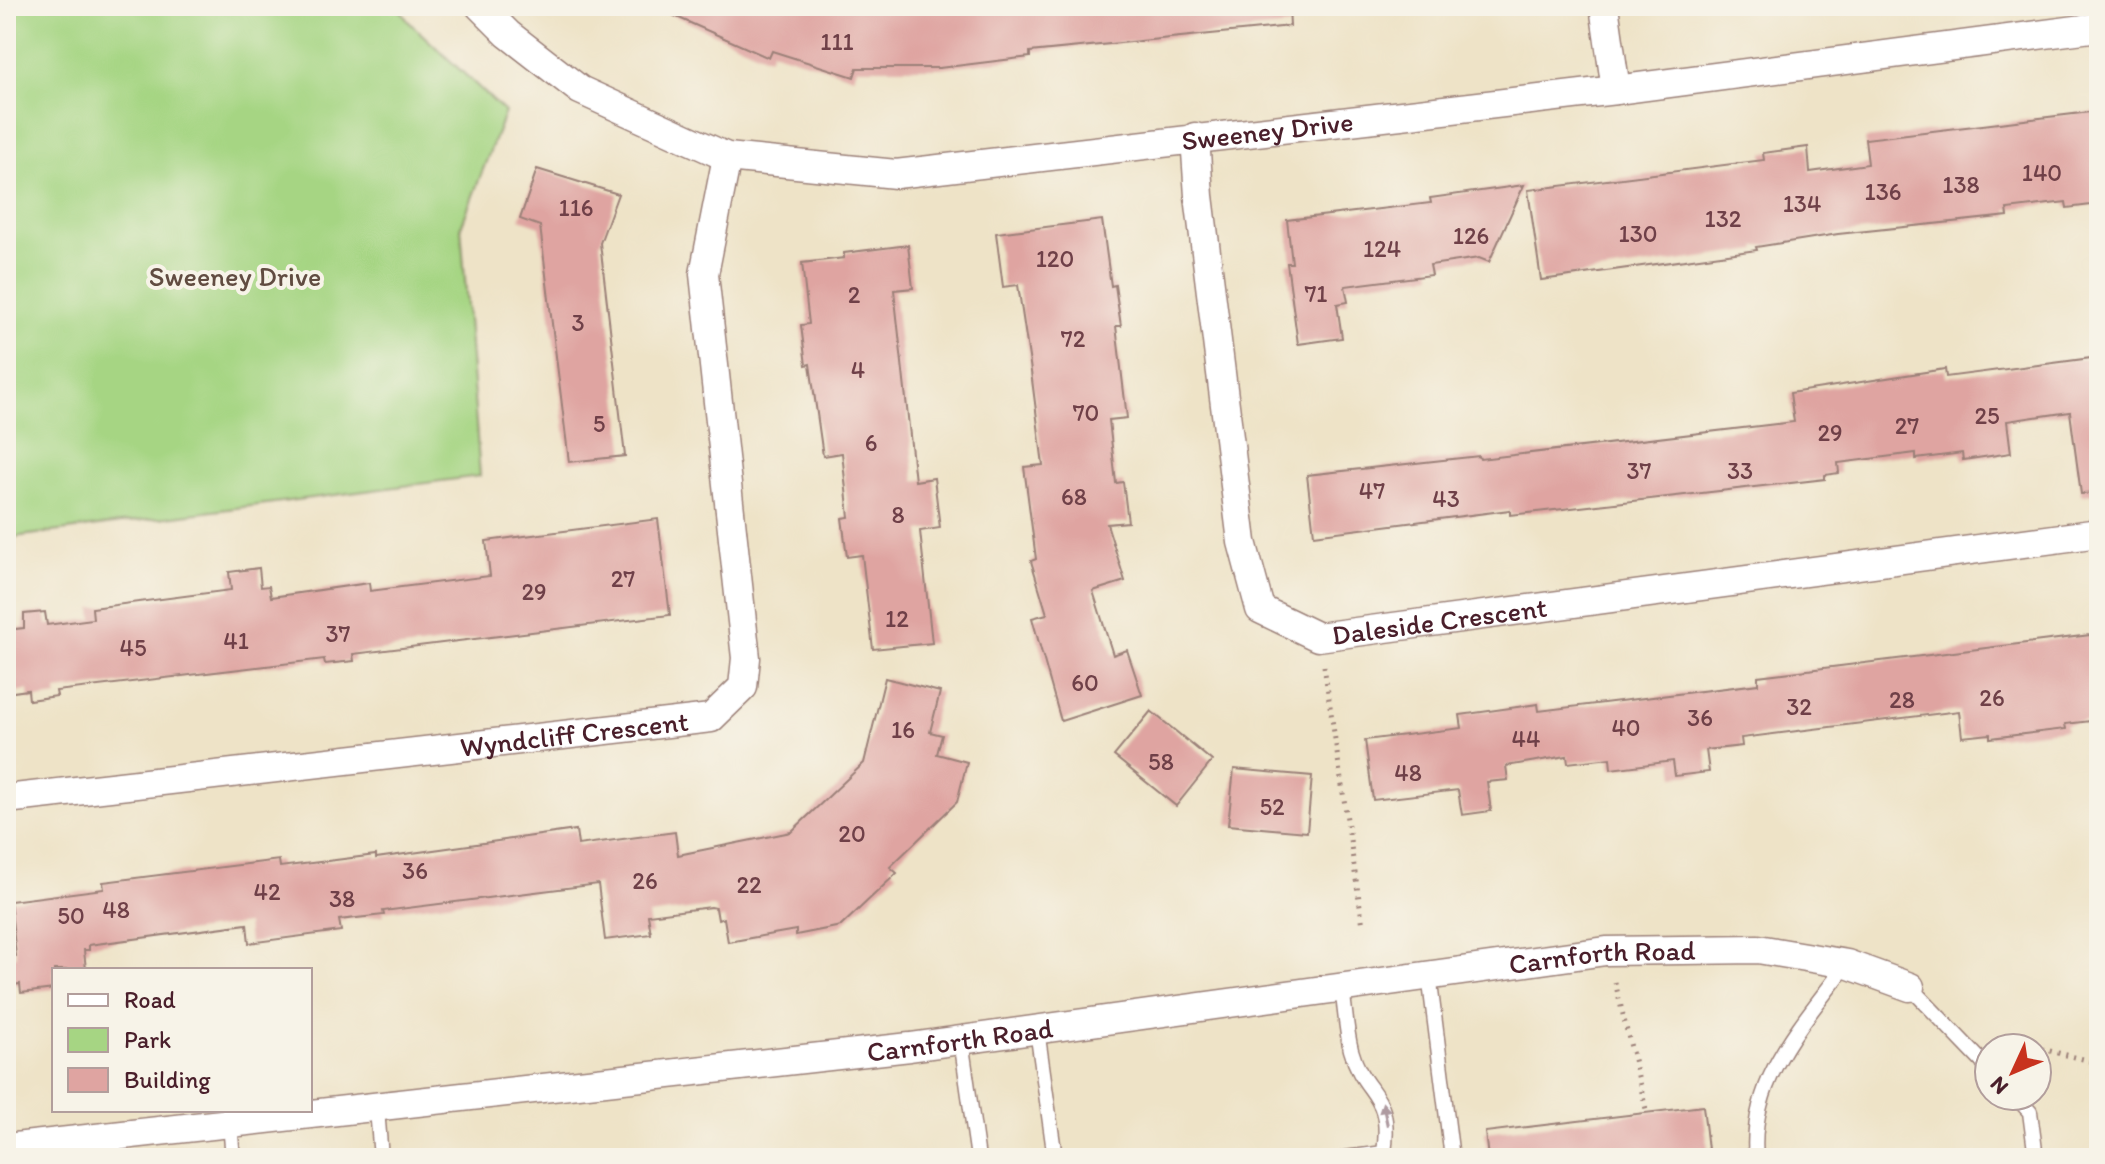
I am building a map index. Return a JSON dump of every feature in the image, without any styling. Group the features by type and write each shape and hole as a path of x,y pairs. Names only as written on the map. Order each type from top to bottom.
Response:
{"street":[{"name":"Sweeney Drive","path":"480,6 508,34 580,90 727,157 896,174 1616,90 2099,27"},
{"path":"1604,6 1616,90"},
{"name":"Daleside Crescent","path":"1195,137 1199,196 1242,542 1260,609 1318,637 2099,533"},
{"name":"Wyndcliff Crescent","path":"6,799 711,718 743,687 746,658 704,274 727,157"},
{"name":"Carnforth Road","path":"14,1151 78,1149 230,1124 961,1040 1606,951 1758,949 1847,964 1910,987"}],"lane":[{"path":"1756,1158 1754,1134 1777,1057 1847,964"},
{"path":"1429,975 1452,1158"},
{"path":"1910,987 1973,1052"},
{"path":"1342,988 1351,1050 1362,1075 1381,1100 1388,1127 1384,1153 1345,1158"},
{"path":"1037,1030 1055,1158"},
{"path":"961,1040 978,1158"},
{"path":"377,1109 381,1158"},
{"path":"2030,1112 2036,1158"},
{"path":"230,1124 233,1158"}],"path":[{"path":"1318,637 1335,720 1363,926"},
{"path":"1606,951 1647,1113"},
{"path":"2053,1052 2099,1063"}],"green space":[{"name":"Sweeney Drive","path":"6,6 398,6 408,21 505,112 461,227 480,476 6,538"}],"building":[{"path":"652,6 1289,6 1290,26 1030,52 1030,57 939,68 857,68 854,77 772,51 769,58"},
{"path":"2099,111 2099,204 2067,208 2066,202 2007,209 2008,216 1838,234 1756,247 1757,250 1541,280 1528,190 1764,160 1763,153 1808,147 1810,172 1868,164 1865,139"},
{"path":"537,169 618,194 600,243 625,456 569,462 540,226 520,219"},
{"path":"1524,185 1489,262 1479,258 1430,265 1432,275 1345,286 1348,302 1337,304 1342,338 1298,344 1287,263 1292,263 1287,220 1431,203 1430,198"},
{"path":"1102,220 1111,286 1115,285 1121,326 1116,326 1127,418 1109,420 1116,483 1123,482 1128,522 1107,524 1125,581 1093,591 1113,655 1127,650 1142,695 1061,721 1032,618 1047,614 1031,561 1036,559 1024,467 1043,465 1030,364 1018,285 1003,287 996,233"},
{"path":"908,245 913,288 894,290 915,481 934,478 940,528 920,531 932,643 873,649 862,555 847,557 842,518 849,517 842,453 823,456 810,364 806,365 801,325 809,324 802,263 844,258 844,253"},
{"path":"2099,357 2099,493 2081,494 2070,412 2007,421 2011,453 1963,460 1962,453 1916,459 1916,453 1838,463 1839,473 1825,475 1825,479 1510,515 1510,510 1314,535 1307,475 1479,456 1480,459 1794,422 1790,393 1945,369 1946,377"},
{"path":"658,519 670,615 353,654 354,661 325,664 324,659 56,691 57,696 29,700 28,690 6,693 6,630 24,628 24,614 45,612 47,625 93,619 92,608 231,590 229,572 259,568 261,587 269,586 271,597 369,583 370,591 490,576 486,541"},
{"path":"2099,634 2099,720 2065,724 2066,729 1990,738 1990,734 1962,737 1959,711 1741,738 1742,746 1706,750 1709,772 1675,776 1673,761 1611,769 1610,758 1568,763 1567,756 1506,766 1508,780 1487,782 1491,811 1462,815 1458,790 1373,800 1365,740 1462,728 1460,715 1538,704 1539,711 1758,684 1758,676"},
{"path":"885,678 940,692 930,732 942,735 937,754 967,762 957,802 890,867 897,873 841,926 796,935 796,930 728,942 724,918 718,920 716,908 711,907 648,915 651,934 605,940 598,884 383,911 384,915 339,920 341,931 249,943 247,924 89,945 89,950 84,950 86,968 52,968 52,989 21,993 20,984 6,986 6,958 16,956 10,901 104,889 103,882 279,860 280,867 376,855 376,858 576,830 578,845 675,832 678,855 791,832 864,763"},
{"path":"1151,711 1212,761 1176,806 1114,756"},
{"path":"1234,769 1312,776 1307,832 1228,825"},
{"path":"1703,1106 1709,1158 1488,1158 1485,1132"}]}
